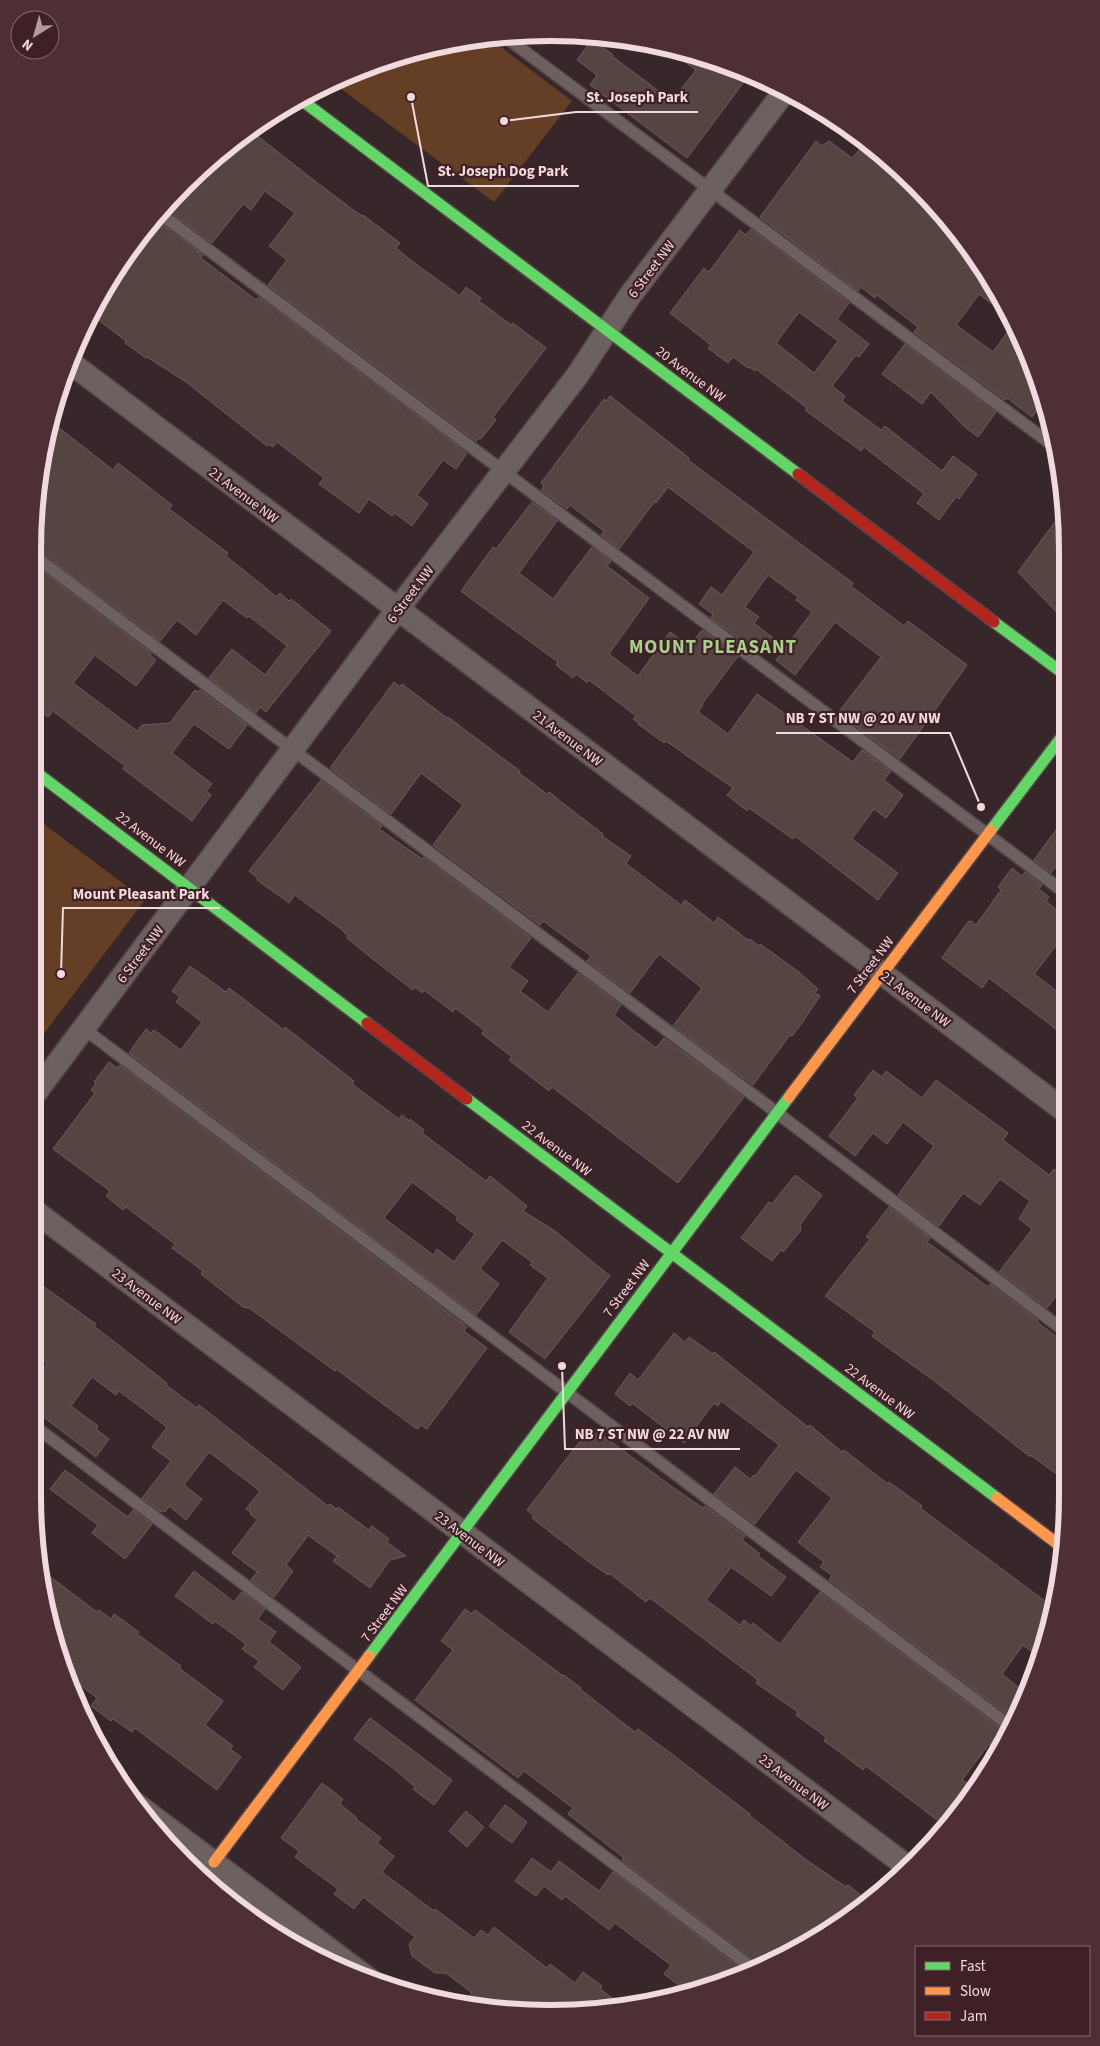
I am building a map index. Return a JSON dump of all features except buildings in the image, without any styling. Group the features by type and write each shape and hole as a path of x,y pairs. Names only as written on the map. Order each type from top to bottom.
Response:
{"street":[{"name":"6 Street NW","path":"41,1085 397,610 577,376 629,297 781,97"},
{"name":"20 Avenue NW","path":"306,104 1059,670"},
{"name":"21 Avenue NW","path":"75,367 1059,1106"},
{"name":"7 Street NW","path":"214,1862 463,1533 671,1253 1059,741"},
{"name":"22 Avenue NW","path":"41,776 1056,1543"},
{"name":"23 Avenue NW","path":"41,1216 902,1863"},
{"path":"160,1822 346,1962"}],"lane":[{"path":"513,43 1046,441"},
{"path":"166,218 1059,888"},
{"path":"41,561 1059,1327"},
{"path":"83,1028 1005,1722"},
{"path":"41,1431 748,1965"}],"shaded area":[{"path":"497,44 572,101 494,202 339,87 386,68 418,59 451,51"},
{"path":"41,822 145,900 41,1037"}],"traffic: fast":[{"path":"306,104 798,474"},
{"path":"994,622 1059,670"},
{"path":"991,830 1059,741"},
{"path":"41,776 367,1023"},
{"path":"369,1656 789,1097"},
{"path":"467,1099 997,1498"}],"traffic: slow":[{"path":"789,1097 991,830"},
{"path":"997,1498 1056,1543"},
{"path":"214,1862 369,1656"}],"traffic: jam":[{"path":"798,474 994,622"},
{"path":"367,1023 467,1099"}],"place":[{"name":"St. Joseph Dog Park","path":"411,97"},
{"name":"St. Joseph Park","path":"504,121"},
{"name":"NB 7 ST NW @ 20 AV NW","path":"981,807"},
{"name":"Mount Pleasant Park","path":"61,974"},
{"name":"NB 7 ST NW @ 22 AV NW","path":"562,1366"}],"district":[{"name":"MOUNT PLEASANT","path":"713,646"}]}
